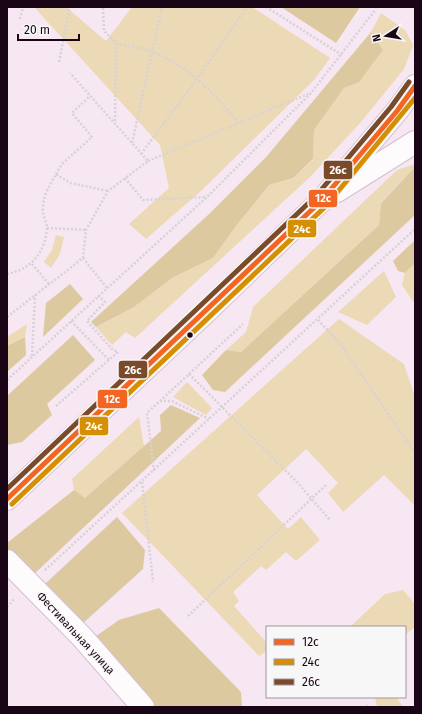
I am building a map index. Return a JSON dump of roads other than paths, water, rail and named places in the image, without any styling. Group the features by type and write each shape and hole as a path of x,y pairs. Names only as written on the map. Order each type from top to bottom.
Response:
{"main road":[{"path":"7,499 236,284 321,201 397,111 415,86"},
{"path":"321,201 415,142"},
{"name":"Фестивальная улица","path":"7,561 82,637 143,707"}]}
